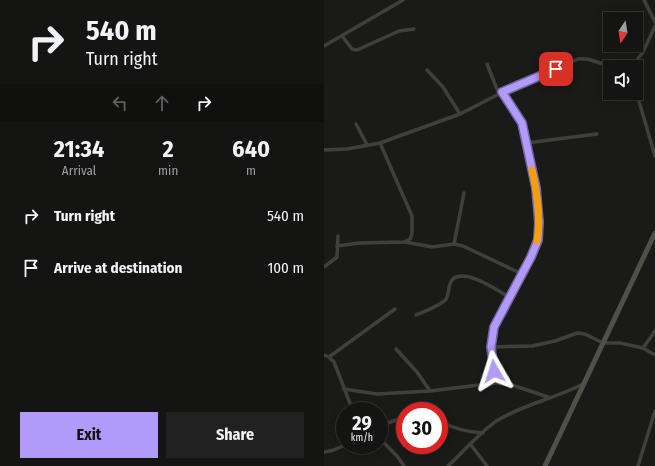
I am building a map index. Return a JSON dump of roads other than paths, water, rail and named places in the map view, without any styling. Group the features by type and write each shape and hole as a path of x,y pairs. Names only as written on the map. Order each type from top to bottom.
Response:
{"main road":[{"path":"545,466 655,233"}],"street":[{"path":"324,46 403,0"},
{"path":"644,0 655,22"},
{"path":"639,60 655,26"},
{"path":"342,36 352,49 357,50 399,31 414,29"},
{"path":"324,150 347,149 380,143 460,114 501,93 578,59 587,59 603,64"},
{"path":"487,64 501,93 522,123 536,188 539,222 538,240 494,327 491,347 495,383"},
{"path":"427,70 443,87 460,114"},
{"path":"639,100 655,156"},
{"path":"356,124 367,145"},
{"path":"526,143 597,134"},
{"path":"380,143 412,216 412,234 410,239 404,242"},
{"path":"454,244 464,193"},
{"path":"324,268 337,257 338,236"},
{"path":"337,246 359,243 404,242 432,247 454,244 463,246 522,274"},
{"path":"416,315 442,303 446,299 449,285 459,276 465,276 483,282 509,297"},
{"path":"329,357 395,309"},
{"path":"643,348 655,331"},
{"path":"491,347 532,346 555,341 577,333 586,334 603,343 620,343 643,348 655,355"},
{"path":"396,349 417,372 430,391"},
{"path":"324,356 329,357 334,362 349,402"},
{"path":"344,389 377,394 430,391 495,383 512,385 548,397"},
{"path":"448,466 490,425 548,397 570,391 584,383"},
{"path":"638,466 655,411"},
{"path":"448,426 454,429 483,433"},
{"path":"471,444 487,466"},
{"path":"388,448 404,466"},
{"path":"324,452 336,449"}]}
